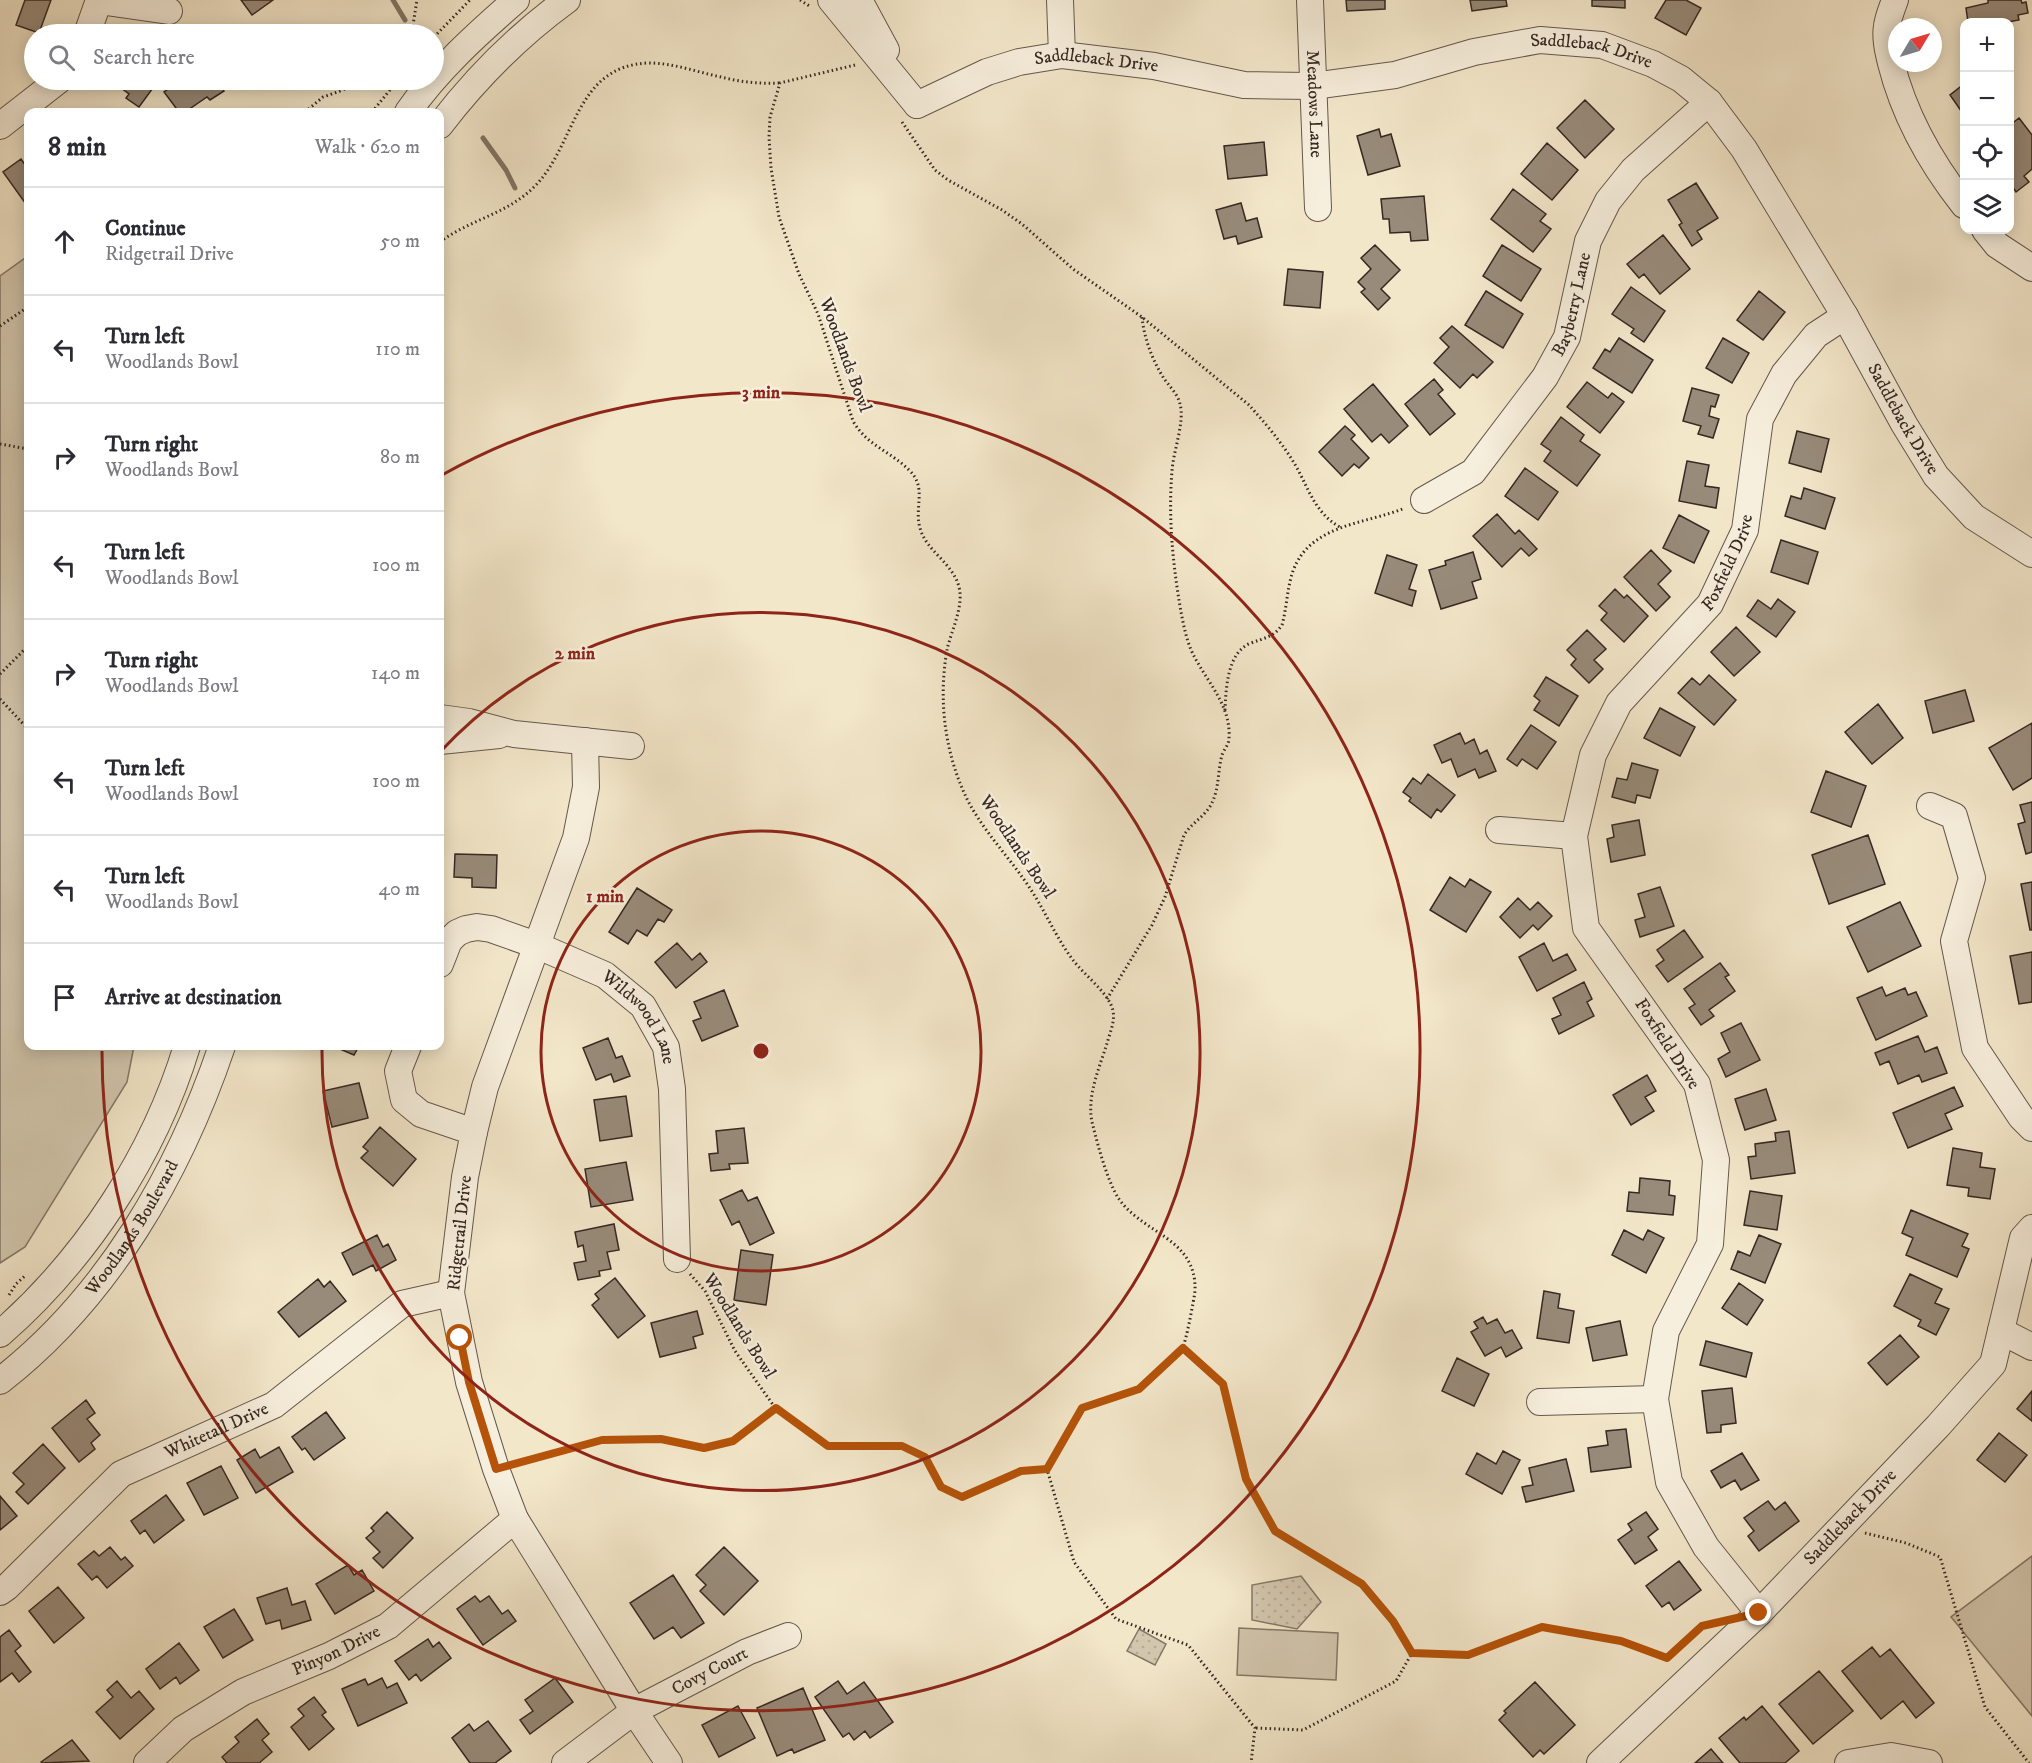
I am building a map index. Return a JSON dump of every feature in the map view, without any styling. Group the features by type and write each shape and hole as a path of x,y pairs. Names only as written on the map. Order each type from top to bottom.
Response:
{"street":[{"path":"444,69 469,42 516,0"},
{"path":"444,120 475,82 503,54 567,0"},
{"path":"831,0 908,110"},
{"path":"859,0 908,110"},
{"path":"1060,0 1062,55"},
{"name":"Meadows Lane","path":"1310,0 1318,208"},
{"path":"1895,0 1887,27 1888,48 1896,84 1916,133 1960,198"},
{"path":"91,24 99,1 169,11"},
{"name":"Saddleback Drive","path":"908,110 987,72 1019,62 1062,55 1154,66 1244,85 1313,86 1395,75 1474,52 1540,40 1602,45 1643,60 1681,79 1709,102 1744,149 1845,316 1904,424 1936,476 1974,517 2032,554"},
{"path":"0,126 46,90"},
{"path":"411,108 426,90"},
{"name":"Bayberry Lane","path":"1424,500 1473,472 1545,377 1567,337 1588,241 1608,201 1633,170 1709,102"},
{"path":"1987,234 1997,245 2032,268"},
{"name":"Foxfield Drive","path":"1759,1613 1706,1546 1669,1482 1655,1400 1666,1331 1710,1244 1716,1160 1697,1084 1586,928 1574,836 1593,755 1619,703 1710,604 1745,530 1760,419 1784,374 1816,335 1845,316"},
{"path":"444,719 469,722 514,734 631,746"},
{"path":"444,741 514,734"},
{"name":"Ridgetrail Drive","path":"585,741 586,787 583,812 576,838 485,1087 474,1131 465,1178 451,1293 469,1382 514,1519 634,1712 669,1763"},
{"path":"1930,806 1954,816 1972,878 1954,940 1975,1048 2021,1117 2032,1128"},
{"path":"1499,831 1574,836"},
{"name":"Wildwood Lane","path":"444,954 449,941 457,933 477,927 491,928 605,975 643,1006 666,1047 672,1089 677,1259"},
{"name":"Woodlands Boulevard","path":"0,1334 23,1314 74,1257 113,1203 133,1170 160,1116 185,1050"},
{"name":"Woodlands Boulevard","path":"0,1380 66,1321 129,1239 164,1182 187,1136 211,1080 221,1050"},
{"path":"407,1050 399,1071 404,1100 421,1114 474,1131"},
{"name":"Saddleback Drive","path":"1600,1763 1759,1613 1938,1426 1993,1364 2024,1238 2032,1228"},
{"name":"Whitetail Drive","path":"0,1592 121,1474 274,1405 402,1304 451,1293"},
{"path":"2001,1331 2032,1347"},
{"path":"1540,1402 1655,1400"},
{"name":"Pinyon Drive","path":"147,1763 183,1729 243,1692 329,1656 388,1626 514,1519"},
{"name":"Covy Court","path":"565,1763 634,1712 747,1652 788,1636"},
{"path":"1848,1763 1891,1756 1929,1763"}],"path":[{"path":"412,24 417,0"},
{"path":"444,27 470,0"},
{"path":"444,239 463,227 510,206 536,185 591,89 614,71 648,63 674,65 744,82 780,83 860,64"},
{"name":"Woodlands Bowl","path":"780,83 770,117 769,137 772,178 779,217 788,247 818,314 853,421 865,438 910,471 916,479 920,488 918,520 920,531 954,573 958,583 959,604 947,651 943,688 946,734 955,768 967,799 985,829 1032,891 1072,958 1107,999"},
{"path":"310,108 323,97 343,90"},
{"path":"375,108 390,90"},
{"path":"908,110 935,170 948,180 1011,216 1073,269 1142,317 1231,390 1256,413 1296,466 1319,509 1331,522 1340,527"},
{"path":"0,326 24,310"},
{"path":"1142,317 1143,328 1154,362 1178,398 1180,405 1172,471 1171,522 1172,549 1181,611 1192,654 1214,687 1225,712"},
{"path":"0,444 24,448"},
{"path":"1251,1763 1255,1728 1188,1645 1116,1619 1074,1562 1047,1469 1082,1408 1139,1389 1183,1348 1195,1292 1189,1262 1180,1249 1119,1200 1113,1188 1090,1114 1091,1098 1113,1023 1113,1009 1107,999 1152,925 1165,897 1184,834 1208,810 1215,796 1223,753 1229,738 1225,712 1226,689 1239,652 1246,646 1277,633 1282,625 1293,570 1318,539 1340,527 1388,515 1424,500"},
{"path":"0,674 24,650"},
{"path":"0,699 24,725"},
{"name":"Woodlands Bowl","path":"677,1259 705,1291 735,1351 776,1408 828,1446 902,1446 925,1457 941,1487 962,1497 1021,1471 1047,1469"},
{"path":"6,1301 16,1284 29,1273"},
{"path":"1183,1348 1223,1384 1246,1479 1275,1531 1362,1584 1393,1621 1412,1653"},
{"path":"496,1469 602,1440 661,1439 704,1448 733,1441 776,1408"},
{"path":"1840,1528 1906,1542 1940,1557 1985,1707 2029,1763"},
{"path":"1412,1653 1468,1655 1542,1627 1621,1641 1667,1658 1702,1626 1725,1621"},
{"path":"1255,1728 1303,1730 1396,1681 1412,1653"}],"shaded area":[{"path":"24,259 24,1050 133,1050 127,1082 25,1247 0,1263 0,276"},
{"path":"2032,1556 2032,1716 1951,1617"},
{"path":"1301,1576 1321,1602 1297,1629 1252,1620 1252,1585"},
{"path":"1239,1628 1338,1633 1336,1680 1237,1675"},
{"path":"1139,1629 1166,1644 1155,1665 1127,1651"}],"building":[{"path":"25,0 51,0 42,24 24,24 24,28 16,25"},
{"path":"241,0 273,0 252,15"},
{"path":"1346,0 1385,0 1385,9 1347,11"},
{"path":"1470,0 1506,0 1507,6 1472,11"},
{"path":"1592,0 1625,0 1625,8 1592,6"},
{"path":"1666,0 1686,0 1701,8 1686,35 1655,18"},
{"path":"1988,0 2021,0 2022,3 2026,2 2028,13 2018,15 2019,20 2014,21 2014,18 1967,18 1966,8 1988,3"},
{"path":"1960,87 1960,109 1950,95"},
{"path":"124,90 151,90 139,107 126,98 129,94"},
{"path":"167,90 224,91 210,100 207,97 191,108 176,108 164,92"},
{"path":"1585,100 1614,129 1585,158 1557,128"},
{"path":"2019,118 2032,135 2032,169 2024,176 2029,182 2016,192 2014,189 2014,122"},
{"path":"1379,129 1381,137 1391,134 1400,166 1368,175 1357,136"},
{"path":"1264,142 1267,175 1228,179 1224,146"},
{"path":"1547,143 1578,170 1552,200 1521,174"},
{"path":"21,159 24,163 24,201 3,172"},
{"path":"1696,183 1718,218 1697,231 1702,239 1692,246 1679,225 1682,223 1668,200"},
{"path":"1513,189 1546,214 1540,221 1551,229 1533,252 1491,219"},
{"path":"1424,196 1428,240 1411,241 1410,232 1390,233 1389,219 1383,219 1381,199"},
{"path":"1241,203 1246,221 1257,218 1262,237 1238,244 1236,236 1224,239 1216,210"},
{"path":"1663,235 1690,269 1660,294 1644,274 1639,278 1627,264"},
{"path":"1375,245 1400,270 1381,289 1390,298 1378,310 1361,292 1365,289 1358,282 1371,269 1361,258"},
{"path":"1502,245 1541,269 1521,301 1483,276"},
{"path":"1288,269 1323,272 1320,308 1284,305"},
{"path":"1631,287 1665,311 1644,342 1631,333 1634,329 1612,314"},
{"path":"1486,291 1523,314 1503,348 1465,325"},
{"path":"1759,291 1785,312 1763,340 1737,320"},
{"path":"1452,326 1493,362 1477,378 1473,374 1460,388 1434,363 1449,347 1440,338"},
{"path":"1619,338 1653,360 1632,393 1593,368 1605,349 1610,352"},
{"path":"1723,338 1749,353 1732,383 1706,368"},
{"path":"1434,379 1443,390 1438,394 1455,414 1430,435 1405,404"},
{"path":"1587,382 1608,398 1612,393 1624,402 1600,433 1567,407"},
{"path":"1373,384 1408,426 1389,443 1381,434 1372,442 1344,409"},
{"path":"1692,388 1719,395 1715,407 1711,406 1709,416 1719,419 1713,438 1698,434 1701,426 1683,421"},
{"path":"1561,417 1584,435 1580,441 1600,455 1577,486 1544,461 1551,451 1541,444"},
{"path":"1345,426 1355,435 1351,439 1369,458 1359,468 1354,464 1342,476 1319,452"},
{"path":"1797,431 1829,439 1821,472 1789,463"},
{"path":"1687,461 1709,465 1705,486 1719,488 1716,508 1679,501"},
{"path":"1525,468 1558,492 1538,520 1505,496"},
{"path":"1804,488 1835,498 1825,529 1785,516 1791,496 1801,499"},
{"path":"1497,514 1515,534 1519,530 1537,549 1529,556 1521,548 1502,567 1473,536"},
{"path":"1679,515 1709,531 1694,563 1663,548"},
{"path":"1781,540 1818,552 1808,584 1771,572"},
{"path":"1651,550 1671,571 1658,584 1670,597 1656,611 1624,577"},
{"path":"1473,552 1481,579 1472,582 1477,598 1441,609 1429,570 1446,565 1445,561"},
{"path":"1387,555 1417,565 1409,589 1416,591 1412,606 1375,593"},
{"path":"1615,589 1624,598 1627,595 1648,616 1624,642 1601,620 1607,613 1599,606"},
{"path":"1778,599 1795,612 1776,637 1747,616 1758,600 1771,609"},
{"path":"1736,627 1760,652 1734,676 1711,652"},
{"path":"1587,630 1606,649 1594,660 1603,669 1589,683 1571,665 1576,659 1567,650"},
{"path":"1709,675 1736,700 1714,725 1678,693 1692,678 1700,685"},
{"path":"1546,677 1578,696 1559,726 1534,710 1540,701 1534,696"},
{"path":"1965,690 1974,721 1933,733 1925,701"},
{"path":"1878,704 1903,738 1872,764 1845,732"},
{"path":"1660,708 1695,727 1680,756 1644,738"},
{"path":"2032,723 2032,778 2013,790 1989,748"},
{"path":"1531,725 1556,742 1537,769 1522,759 1517,766 1507,759"},
{"path":"1460,733 1465,744 1474,739 1480,754 1487,750 1496,771 1479,778 1475,769 1458,777 1451,759 1442,763 1434,745"},
{"path":"1632,763 1658,770 1650,798 1637,795 1635,803 1612,797 1617,778 1627,780"},
{"path":"1826,771 1866,786 1851,827 1811,812"},
{"path":"1428,774 1455,795 1441,812 1437,809 1431,818 1409,801 1411,798 1403,792 1413,778 1421,784"},
{"path":"2032,802 2032,852 2026,854 2018,824 2025,822 2020,805"},
{"path":"1639,820 1645,855 1611,862 1607,839 1614,837 1612,825"},
{"path":"1868,835 1885,884 1829,904 1812,855"},
{"path":"455,854 497,855 496,888 472,887 472,878 454,877"},
{"path":"1450,877 1465,887 1470,879 1491,892 1466,932 1430,910"},
{"path":"2032,882 2032,930 2030,930 2021,884"},
{"path":"1660,887 1674,926 1640,937 1635,920 1645,917 1638,894"},
{"path":"637,888 672,910 664,922 658,919 647,936 637,930 628,944 609,932"},
{"path":"1518,898 1530,910 1538,902 1552,916 1538,930 1533,925 1520,938 1500,917"},
{"path":"1900,902 1921,946 1868,972 1847,927"},
{"path":"1684,930 1703,957 1668,982 1656,966 1664,960 1657,950"},
{"path":"677,943 692,960 700,953 707,962 676,988 655,962"},
{"path":"1544,943 1553,961 1567,954 1576,970 1537,991 1519,957"},
{"path":"2032,952 2032,1002 2019,1004 2010,956"},
{"path":"1720,963 1729,975 1725,977 1735,991 1709,1010 1714,1016 1701,1025 1689,1008 1695,1004 1684,989"},
{"path":"1584,982 1592,999 1587,1002 1594,1016 1559,1034 1552,1019 1561,1015 1553,998"},
{"path":"1882,987 1886,996 1905,988 1908,995 1916,992 1927,1016 1876,1040 1857,998"},
{"path":"724,990 738,1026 702,1041 693,1021 701,1018 694,1002"},
{"path":"1741,1023 1760,1060 1726,1077 1718,1059 1730,1052 1721,1033"},
{"path":"1918,1036 1925,1052 1937,1047 1947,1073 1922,1082 1919,1075 1898,1084 1889,1061 1880,1065 1875,1053"},
{"path":"608,1038 616,1058 622,1056 630,1076 614,1082 611,1074 596,1080 583,1048"},
{"path":"342,1050 357,1050 354,1055"},
{"path":"1647,1075 1656,1091 1645,1097 1654,1111 1631,1125 1613,1095"},
{"path":"359,1083 368,1118 332,1127 323,1091"},
{"path":"1954,1087 1963,1106 1945,1114 1952,1129 1908,1148 1893,1113"},
{"path":"1766,1089 1776,1120 1745,1130 1735,1099"},
{"path":"626,1096 632,1136 600,1141 594,1100"},
{"path":"380,1127 416,1159 393,1186 361,1158 368,1151 363,1147"},
{"path":"744,1128 748,1163 729,1164 730,1169 711,1171 709,1154 718,1153 716,1131"},
{"path":"1789,1131 1795,1173 1751,1179 1748,1157 1756,1156 1755,1144 1776,1141 1775,1133"},
{"path":"1953,1148 1982,1153 1980,1167 1995,1169 1990,1199 1968,1196 1969,1188 1947,1185"},
{"path":"626,1162 633,1200 591,1207 585,1169"},
{"path":"1640,1178 1670,1181 1669,1195 1675,1196 1673,1215 1627,1211 1629,1192 1639,1193"},
{"path":"742,1190 748,1201 757,1197 774,1233 750,1245 739,1221 732,1225 720,1200"},
{"path":"1750,1191 1782,1196 1777,1230 1744,1225"},
{"path":"1911,1210 1968,1234 1962,1246 1969,1249 1957,1277 1906,1255 1913,1238 1902,1233"},
{"path":"614,1224 619,1250 607,1252 611,1269 599,1271 600,1276 578,1280 574,1263 586,1261 583,1245 578,1247 575,1232"},
{"path":"1624,1230 1643,1240 1648,1230 1664,1238 1646,1273 1612,1255"},
{"path":"377,1235 383,1247 388,1244 396,1260 376,1271 373,1265 353,1275 342,1253"},
{"path":"1759,1235 1781,1244 1765,1283 1731,1269 1738,1251 1750,1256"},
{"path":"741,1250 773,1255 766,1305 734,1300"},
{"path":"1910,1274 1942,1289 1935,1303 1949,1309 1936,1335 1918,1326 1921,1320 1894,1306"},
{"path":"615,1278 645,1316 618,1338 592,1305 599,1299 595,1294"},
{"path":"318,1279 324,1287 330,1281 346,1301 299,1337 278,1312"},
{"path":"1739,1283 1763,1300 1747,1325 1722,1308"},
{"path":"1544,1291 1560,1294 1558,1308 1574,1311 1569,1343 1537,1338"},
{"path":"697,1311 703,1334 693,1337 696,1348 660,1357 651,1323"},
{"path":"1483,1317 1487,1324 1497,1319 1505,1333 1512,1330 1522,1348 1506,1357 1501,1347 1485,1356 1471,1332 1478,1328 1474,1322"},
{"path":"1620,1321 1627,1355 1593,1361 1586,1328"},
{"path":"1900,1335 1919,1357 1887,1385 1868,1363"},
{"path":"1706,1341 1752,1353 1746,1377 1700,1365"},
{"path":"1457,1358 1489,1374 1474,1406 1442,1391"},
{"path":"1732,1388 1736,1423 1721,1425 1721,1432 1707,1433 1702,1391"},
{"path":"2032,1391 2032,1421 2017,1409"},
{"path":"86,1400 95,1413 87,1419 100,1435 91,1443 95,1449 79,1462 52,1428"},
{"path":"326,1412 345,1438 314,1460 292,1437"},
{"path":"1626,1429 1631,1467 1591,1472 1588,1448 1608,1445 1606,1431"},
{"path":"1999,1433 2027,1455 2005,1482 1977,1460"},
{"path":"43,1444 65,1468 28,1504 16,1492 24,1484 13,1473"},
{"path":"279,1447 293,1472 256,1493 237,1460 255,1449 260,1458"},
{"path":"1503,1451 1520,1460 1502,1494 1466,1474 1477,1453 1496,1464"},
{"path":"1742,1453 1759,1480 1741,1490 1735,1480 1721,1488 1711,1471"},
{"path":"1566,1459 1574,1491 1526,1502 1522,1487 1533,1485 1529,1468"},
{"path":"221,1466 238,1498 204,1515 187,1483"},
{"path":"166,1495 184,1520 154,1543 145,1530 140,1534 131,1521"},
{"path":"0,1496 17,1516 0,1530"},
{"path":"1768,1501 1775,1510 1785,1502 1799,1521 1759,1551 1748,1536 1754,1531 1744,1518"},
{"path":"387,1512 413,1538 383,1568 373,1558 380,1552 366,1538 374,1531 371,1528"},
{"path":"1646,1512 1658,1529 1648,1537 1657,1550 1635,1564 1618,1540 1632,1530 1628,1524"},
{"path":"110,1547 121,1560 125,1557 133,1566 107,1588 97,1576 92,1580 78,1564 94,1551 99,1556"},
{"path":"724,1547 758,1581 724,1615 700,1591 706,1585 696,1575"},
{"path":"1679,1561 1701,1590 1674,1610 1669,1602 1662,1607 1646,1586"},
{"path":"348,1565 354,1575 362,1570 374,1591 335,1614 316,1584"},
{"path":"673,1575 704,1623 681,1638 673,1627 654,1639 630,1603"},
{"path":"58,1587 84,1618 54,1643 29,1611"},
{"path":"287,1588 292,1605 305,1601 311,1620 282,1629 280,1620 266,1624 257,1598"},
{"path":"475,1596 480,1602 489,1596 502,1614 508,1610 516,1621 483,1645 457,1609"},
{"path":"234,1609 253,1640 223,1658 204,1627"},
{"path":"9,1630 21,1646 15,1651 31,1672 19,1682 12,1673 0,1682 0,1637"},
{"path":"428,1639 433,1647 439,1642 451,1658 421,1681 416,1674 409,1680 395,1661"},
{"path":"179,1643 199,1670 180,1684 176,1677 160,1689 146,1669"},
{"path":"1872,1647 1880,1657 1890,1649 1934,1703 1916,1718 1903,1701 1881,1719 1842,1671"},
{"path":"1819,1671 1853,1711 1813,1744 1779,1704"},
{"path":"382,1678 387,1688 397,1683 407,1703 358,1726 342,1689 365,1679 368,1685"},
{"path":"555,1678 573,1702 530,1734 520,1720 533,1711 525,1700"},
{"path":"117,1681 131,1698 139,1691 154,1709 120,1739 96,1712 113,1697 107,1690"},
{"path":"838,1681 847,1694 864,1682 893,1722 870,1738 865,1731 854,1740 849,1733 843,1737 815,1697"},
{"path":"1535,1682 1575,1725 1544,1754 1540,1750 1533,1757 1499,1720 1506,1713 1504,1711"},
{"path":"803,1688 825,1740 794,1753 792,1749 777,1756 757,1708"},
{"path":"314,1697 326,1712 322,1715 334,1729 309,1750 291,1727 304,1716 298,1709"},
{"path":"738,1706 755,1738 719,1757 702,1725"},
{"path":"1762,1706 1799,1751 1785,1763 1740,1763 1719,1738 1744,1717 1746,1720"},
{"path":"257,1719 269,1734 262,1740 272,1752 259,1763 227,1763 222,1757 239,1742 235,1737"},
{"path":"488,1721 511,1751 495,1763 470,1763 452,1738 469,1724 474,1731"},
{"path":"72,1740 89,1761 41,1762"},
{"path":"1711,1749 1723,1763 1695,1763"}],"waterway":[{"path":"393,0 405,20"},
{"path":"483,138 506,170 515,188"}],"route":[{"path":"460,1338 469,1382 496,1469 602,1440 661,1439 704,1448 733,1441 776,1408 828,1446 902,1446 925,1457 941,1487 962,1497 1021,1471 1047,1469 1082,1408 1139,1389 1183,1348 1223,1384 1246,1479 1275,1531 1362,1584 1393,1621 1412,1653 1468,1655 1542,1627 1621,1641 1667,1658 1702,1626 1759,1613"}]}
